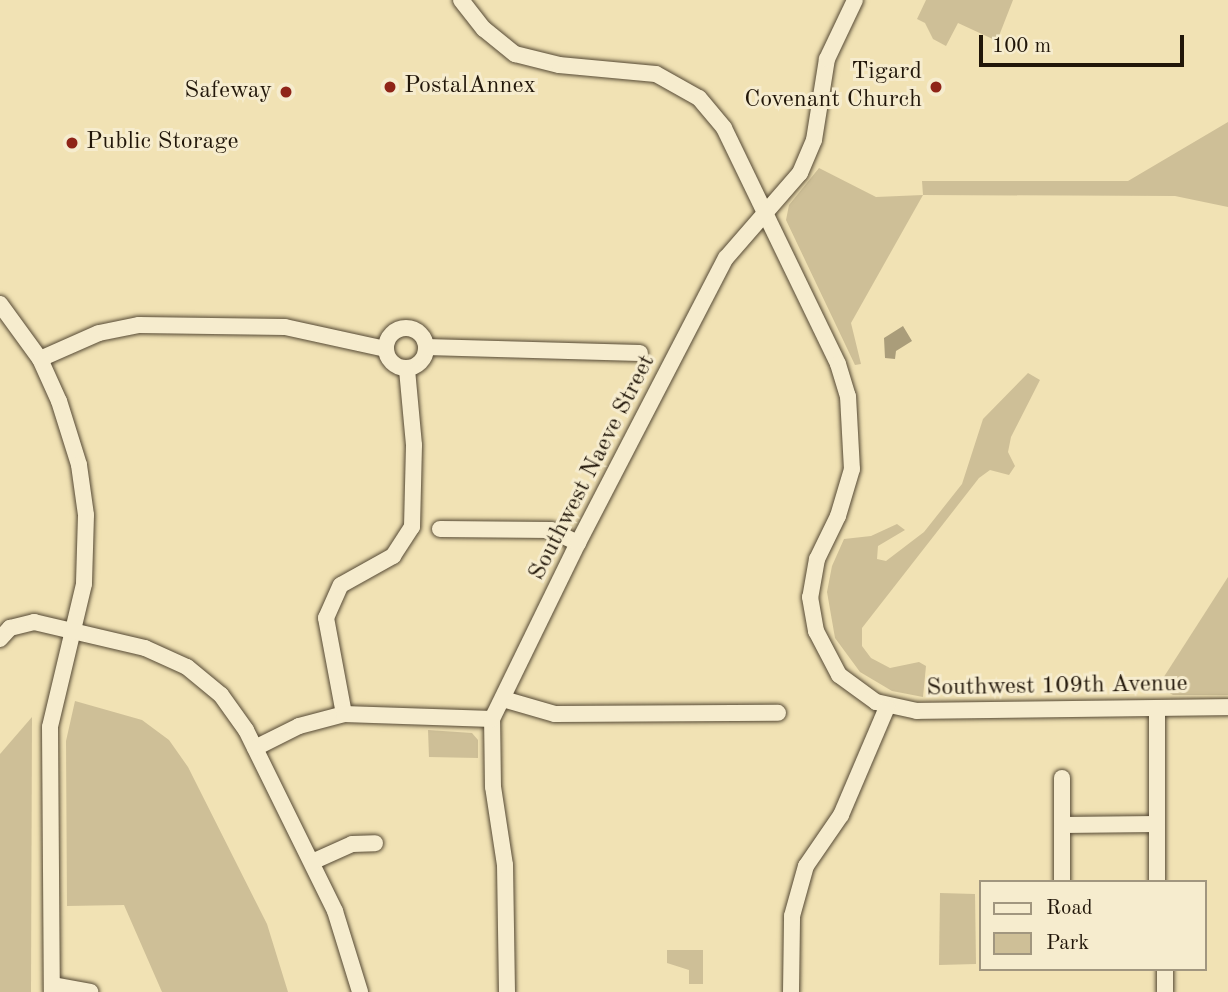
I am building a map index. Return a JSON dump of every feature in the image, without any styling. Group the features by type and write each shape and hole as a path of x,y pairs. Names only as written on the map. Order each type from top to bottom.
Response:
{"street":[{"path":"461,0 495,39 526,59 641,70 688,90 724,128 838,364 852,417 854,453 847,489 811,584 816,631 839,675 887,707 841,815 806,866 792,916 791,992"},
{"name":"Southwest Naeve Street","path":"507,992 505,865 493,787 492,719 578,543 726,258 764,210 800,173 809,155 827,60 855,0"},
{"path":"0,304 40,359 71,432 85,498 87,563 75,630 50,727 52,989 90,992"},
{"path":"40,359 99,333 139,325 285,327 386,349"},
{"path":"405,328 419,334 426,348 420,362 407,369 392,363 386,349 391,335 405,328"},
{"path":"426,348 640,353"},
{"path":"344,714 326,618 341,584 393,556 415,518 407,369"},
{"path":"440,529 551,530 578,543"},
{"path":"0,639 22,622 75,630 145,648 187,667 221,695 255,748 335,911 360,992"},
{"path":"503,699 555,714 778,713"},
{"name":"Southwest 109th Avenue","path":"887,707 917,711 1228,707"},
{"path":"1157,708 1157,880"},
{"path":"255,748 299,726 344,714 492,719"},
{"path":"1062,778 1062,880"},
{"path":"1062,825 1157,824"},
{"path":"312,862 352,844 375,843"},
{"path":"1165,971 1165,992"}],"green space":[{"path":"926,0 1013,0 997,41 958,23 946,46 933,39 925,23 917,19"},
{"path":"1228,122 1228,207 1175,196 923,195 922,181 1128,181"},
{"path":"819,168 876,197 923,195 851,323 861,364 855,365 786,220 789,205"},
{"path":"1028,373 1040,380 1011,437 1008,452 1015,466 1009,475 990,470 979,478 862,628 862,646 871,658 890,668 919,662 926,666 923,697 892,691 860,672 835,638 827,592 832,566 844,539 871,536 897,524 905,530 878,546 877,559 886,561 924,532 962,484 983,419"},
{"path":"1228,577 1228,695 1173,695 1158,686"},
{"path":"75,701 142,720 169,740 188,767 267,924 288,992 162,992 124,905 67,906 66,741"},
{"path":"32,717 31,992 0,992 0,754"},
{"path":"428,730 472,733 478,740 478,758 429,757"},
{"path":"940,893 975,894 976,964 939,965"},
{"path":"667,950 703,950 703,984 689,984 689,970 667,963"}],"shaded area":[{"path":"903,326 912,341 896,351 895,359 885,358 884,338"}],"place":[{"name":"PostalAnnex","path":"390,87"},
{"name":"Tigard Covenant Church","path":"936,87"},
{"name":"Safeway","path":"286,92"},
{"name":"Public Storage","path":"72,143"}]}
